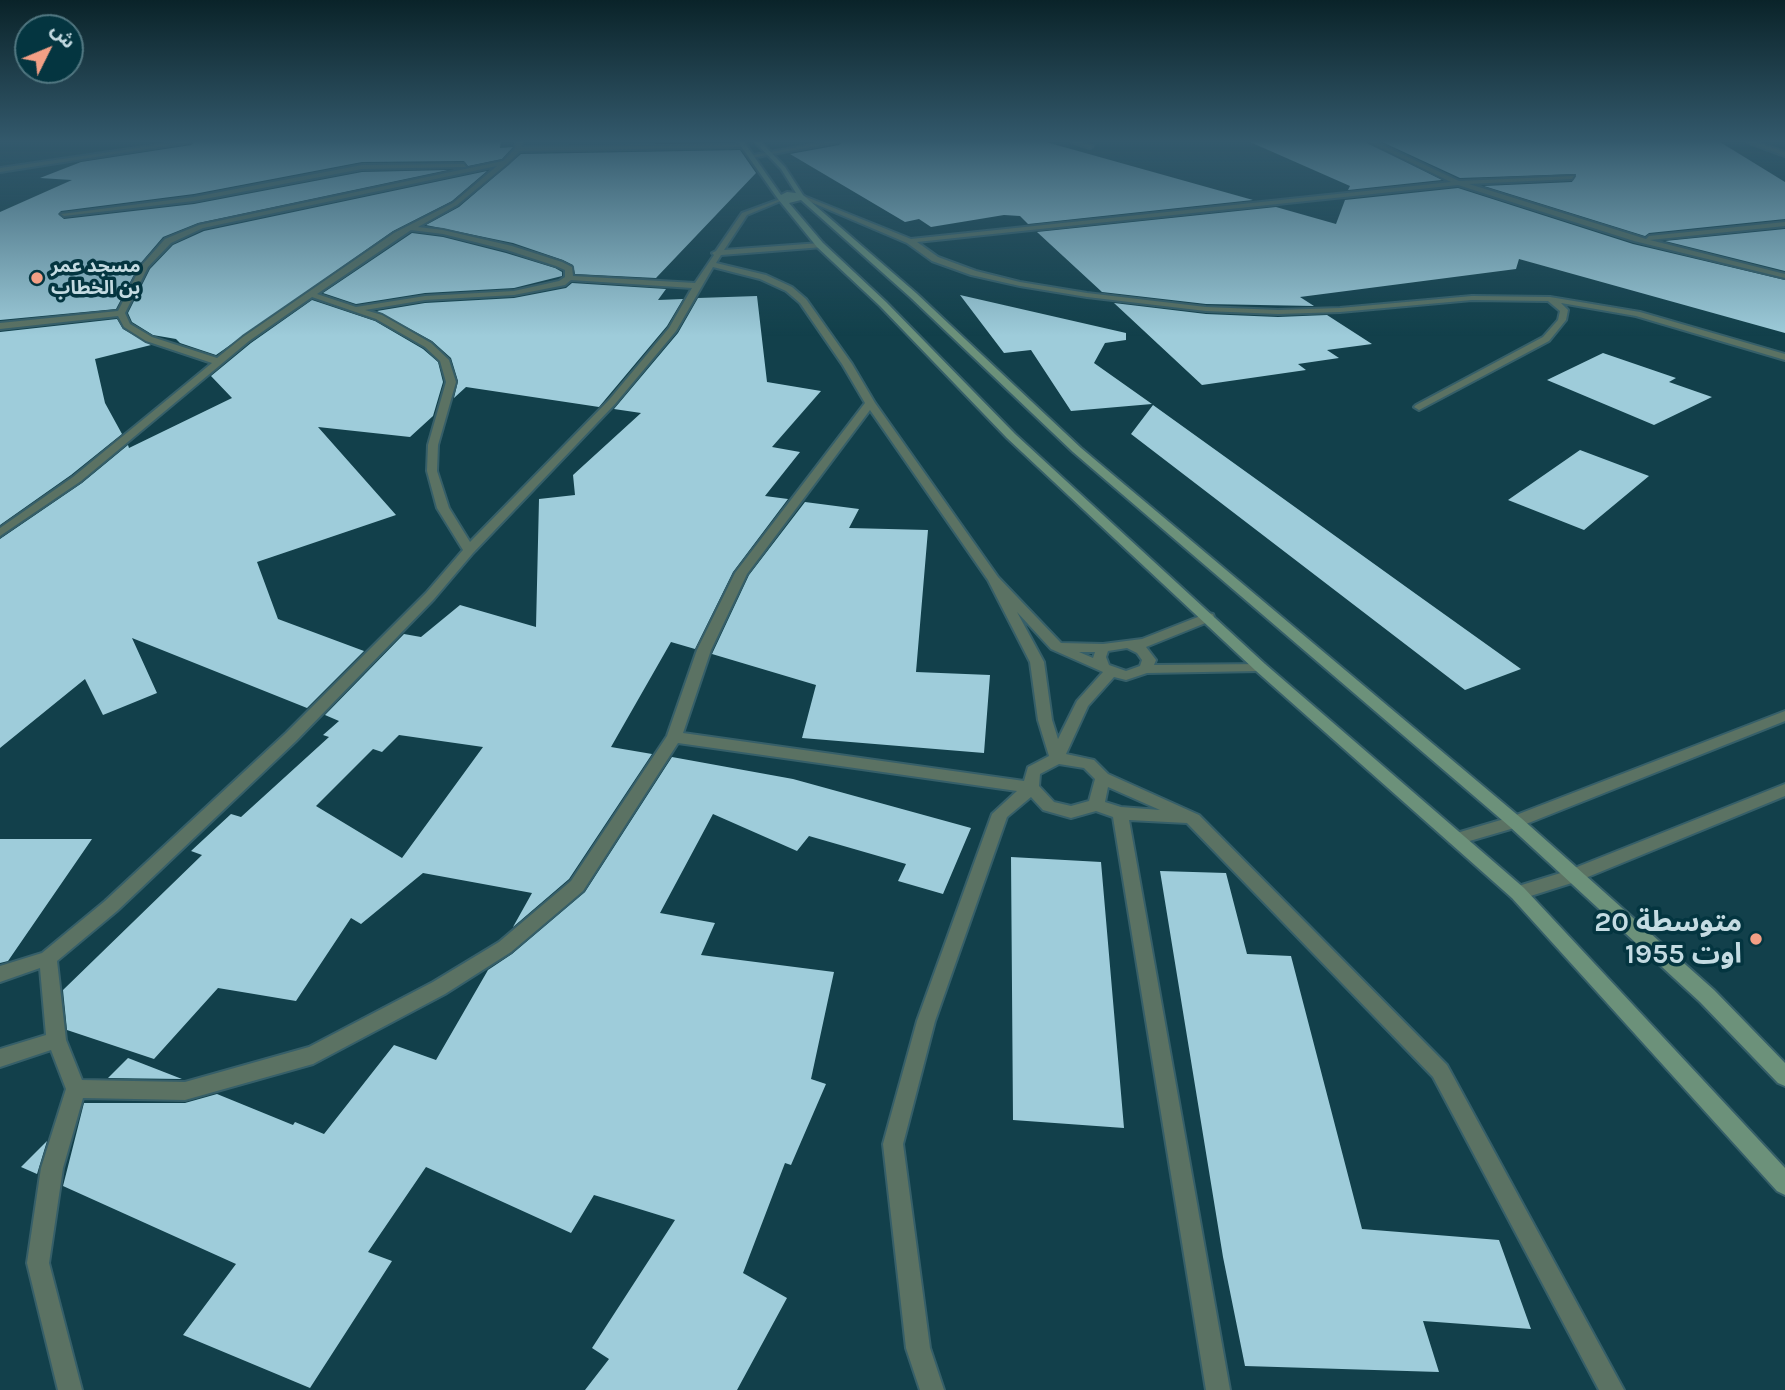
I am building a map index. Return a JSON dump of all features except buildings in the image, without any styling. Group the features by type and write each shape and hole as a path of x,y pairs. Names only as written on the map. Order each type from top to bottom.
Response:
{"main road":[{"path":"788,207 820,245 883,304 1012,436 1260,667 1518,893 1785,1184"},
{"path":"813,207 913,295 1077,450 1515,822 1707,996 1785,1077"}],"street":[{"path":"64,214 122,207"},
{"path":"121,313 145,266 157,250 183,233 242,216 287,207"},
{"path":"0,533 77,479 246,339 410,228 450,207"},
{"path":"0,974 48,958 111,906 291,737 430,596 469,550 571,447 653,355 673,329 713,258 744,214 762,207"},
{"path":"826,207 910,241 935,259 1020,284 1087,295 1206,309 1340,310 1472,298 1549,299 1637,314 1785,357"},
{"path":"910,241 1233,207"},
{"path":"1534,207 1637,239 1785,276"},
{"path":"1637,239 1785,224"},
{"path":"410,228 509,248 559,264 569,269 569,278"},
{"path":"713,258 820,245"},
{"path":"713,258 789,289 803,301 847,364 870,403 994,580 1037,662 1045,720 1057,758"},
{"path":"359,309 425,298 514,293 562,283 569,278 697,286"},
{"path":"313,295 359,309 428,345 444,360 451,382 433,445 432,471 443,508 469,550"},
{"path":"1419,407 1546,338 1562,320 1564,310 1549,299"},
{"path":"1589,305 1630,320 1785,365"},
{"path":"0,326 121,313"},
{"path":"121,313 127,325 149,339 219,362"},
{"path":"76,1089 185,1091 313,1055 439,988 505,947 577,886 674,737 704,650 741,573 870,403"},
{"path":"994,580 1056,646 1126,676 1146,669 1260,667"},
{"path":"1056,646 1103,648 1144,643 1208,617"},
{"path":"1128,644 1142,650 1149,660 1146,669"},
{"path":"1103,648 1098,657 1108,669"},
{"path":"932,1390 918,1348 893,1144 926,1021 1000,814 1031,788 1033,771 1057,758 1082,704 1108,669"},
{"path":"1456,839 1515,822 1785,716"},
{"path":"674,737 1031,788 1049,806 1071,811 1096,805 1121,813 1193,819"},
{"path":"1057,758 1089,764 1104,778 1193,819 1440,1071 1612,1390"},
{"path":"1096,805 1104,778"},
{"path":"1518,893 1572,876 1785,790"},
{"path":"1121,813 1218,1390"},
{"path":"48,958 56,1041 76,1089 52,1168 38,1263 70,1390"},
{"path":"0,1058 56,1041"}],"place":[{"name":"مسجد عمر بن الخطاب","path":"37,278"},
{"name":"متوسطة 20 اوت 1955","path":"1756,939"}]}
